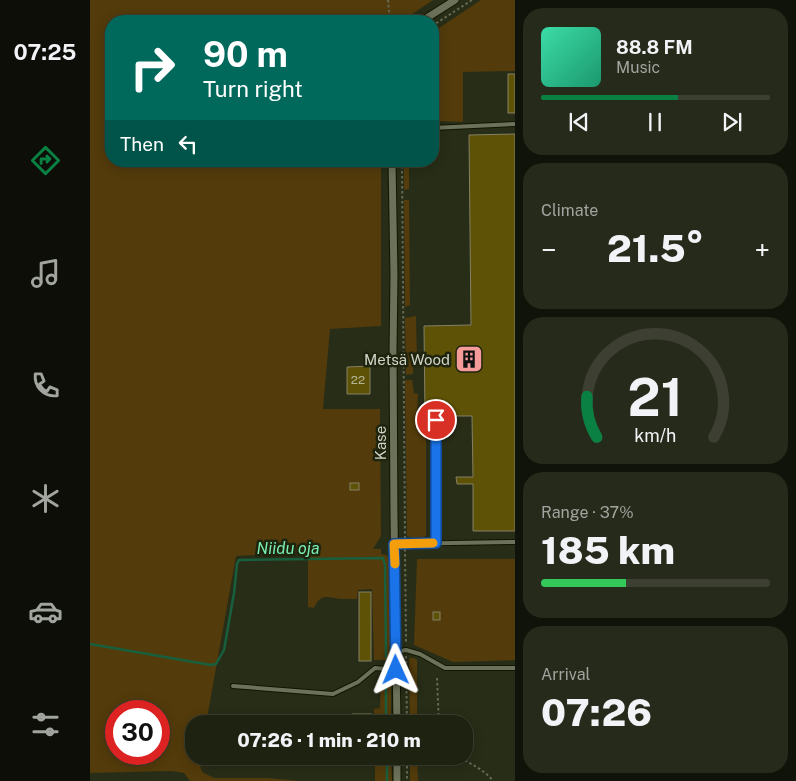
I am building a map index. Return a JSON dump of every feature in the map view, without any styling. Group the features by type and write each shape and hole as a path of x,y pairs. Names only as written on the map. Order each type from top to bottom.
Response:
{"street":[{"path":"431,15 455,0"},
{"name":"Kase","path":"392,167 397,715"},
{"path":"397,765 397,781"}],"lane":[{"path":"439,128 515,124"},
{"path":"436,420 436,543"},
{"path":"394,544 515,542"},
{"path":"396,652 406,650 420,654 445,668 515,668"},
{"path":"234,686 333,694 358,682 376,668 396,670"}],"path":[{"path":"388,0 389,15"},
{"path":"439,21 472,0"},
{"path":"402,167 407,715"},
{"path":"437,678 438,715"},
{"path":"407,765 407,781"},
{"path":"473,765 490,776 493,781"}],"shaded area":[{"path":"90,0 433,0 411,15 105,15 105,167 381,167 381,326 330,329 323,409 380,409 381,536 373,549 381,549 381,554 389,558 391,656 389,660 374,660 372,589 358,590 357,599 325,597 316,603 314,608 308,607 308,552 236,556 208,715 185,715 185,765 200,765 202,772 214,778 268,778 299,781 190,781 184,773 171,771 90,773"},
{"path":"481,0 515,0 515,71 463,72 463,122 439,121 439,28"},
{"path":"404,167 409,167 409,189 404,190"},
{"path":"404,200 409,200 410,305 405,307"},
{"path":"416,316 417,364 413,365 413,374 406,375 405,318"},
{"path":"405,380 412,380 414,393 418,394 417,418 426,419 426,536 419,538 407,536"},
{"path":"417,559 515,559 515,660 453,662 414,645"},
{"path":"409,658 414,658 417,660 417,715 410,715"},
{"path":"381,678 388,679 391,686 391,715 374,715 374,709 380,708"},
{"path":"375,765 391,765 392,781 375,781"},
{"path":"410,765 417,765 418,781 410,781"}],"building":[{"path":"508,74 515,74 515,113 508,113"},
{"name":"Metsä Wood","path":"515,134 515,531 473,531 473,484 457,484 456,477 473,477 472,416 425,416 424,326 471,325 469,135"},
{"path":"370,366 370,394 347,394 347,367"},
{"path":"350,483 359,483 359,490 350,490"},
{"path":"359,592 371,592 371,661 359,661"},
{"path":"433,612 440,612 440,620 433,620"},
{"path":"352,714 372,715 352,715"}],"waterway":[{"name":"Niidu oja","path":"90,644 211,665 216,664 224,650 239,560 383,558 385,565 386,657"},
{"name":"Niidu oja","path":"386,681 386,715"},
{"name":"Niidu oja","path":"387,765 387,781"}],"slow traffic":[{"path":"395,564 394,544 433,543"}],"place":[{"name":"Metsä Wood","path":"469,359"}],"route":[{"path":"396,670 394,544 436,543 436,420"}]}
